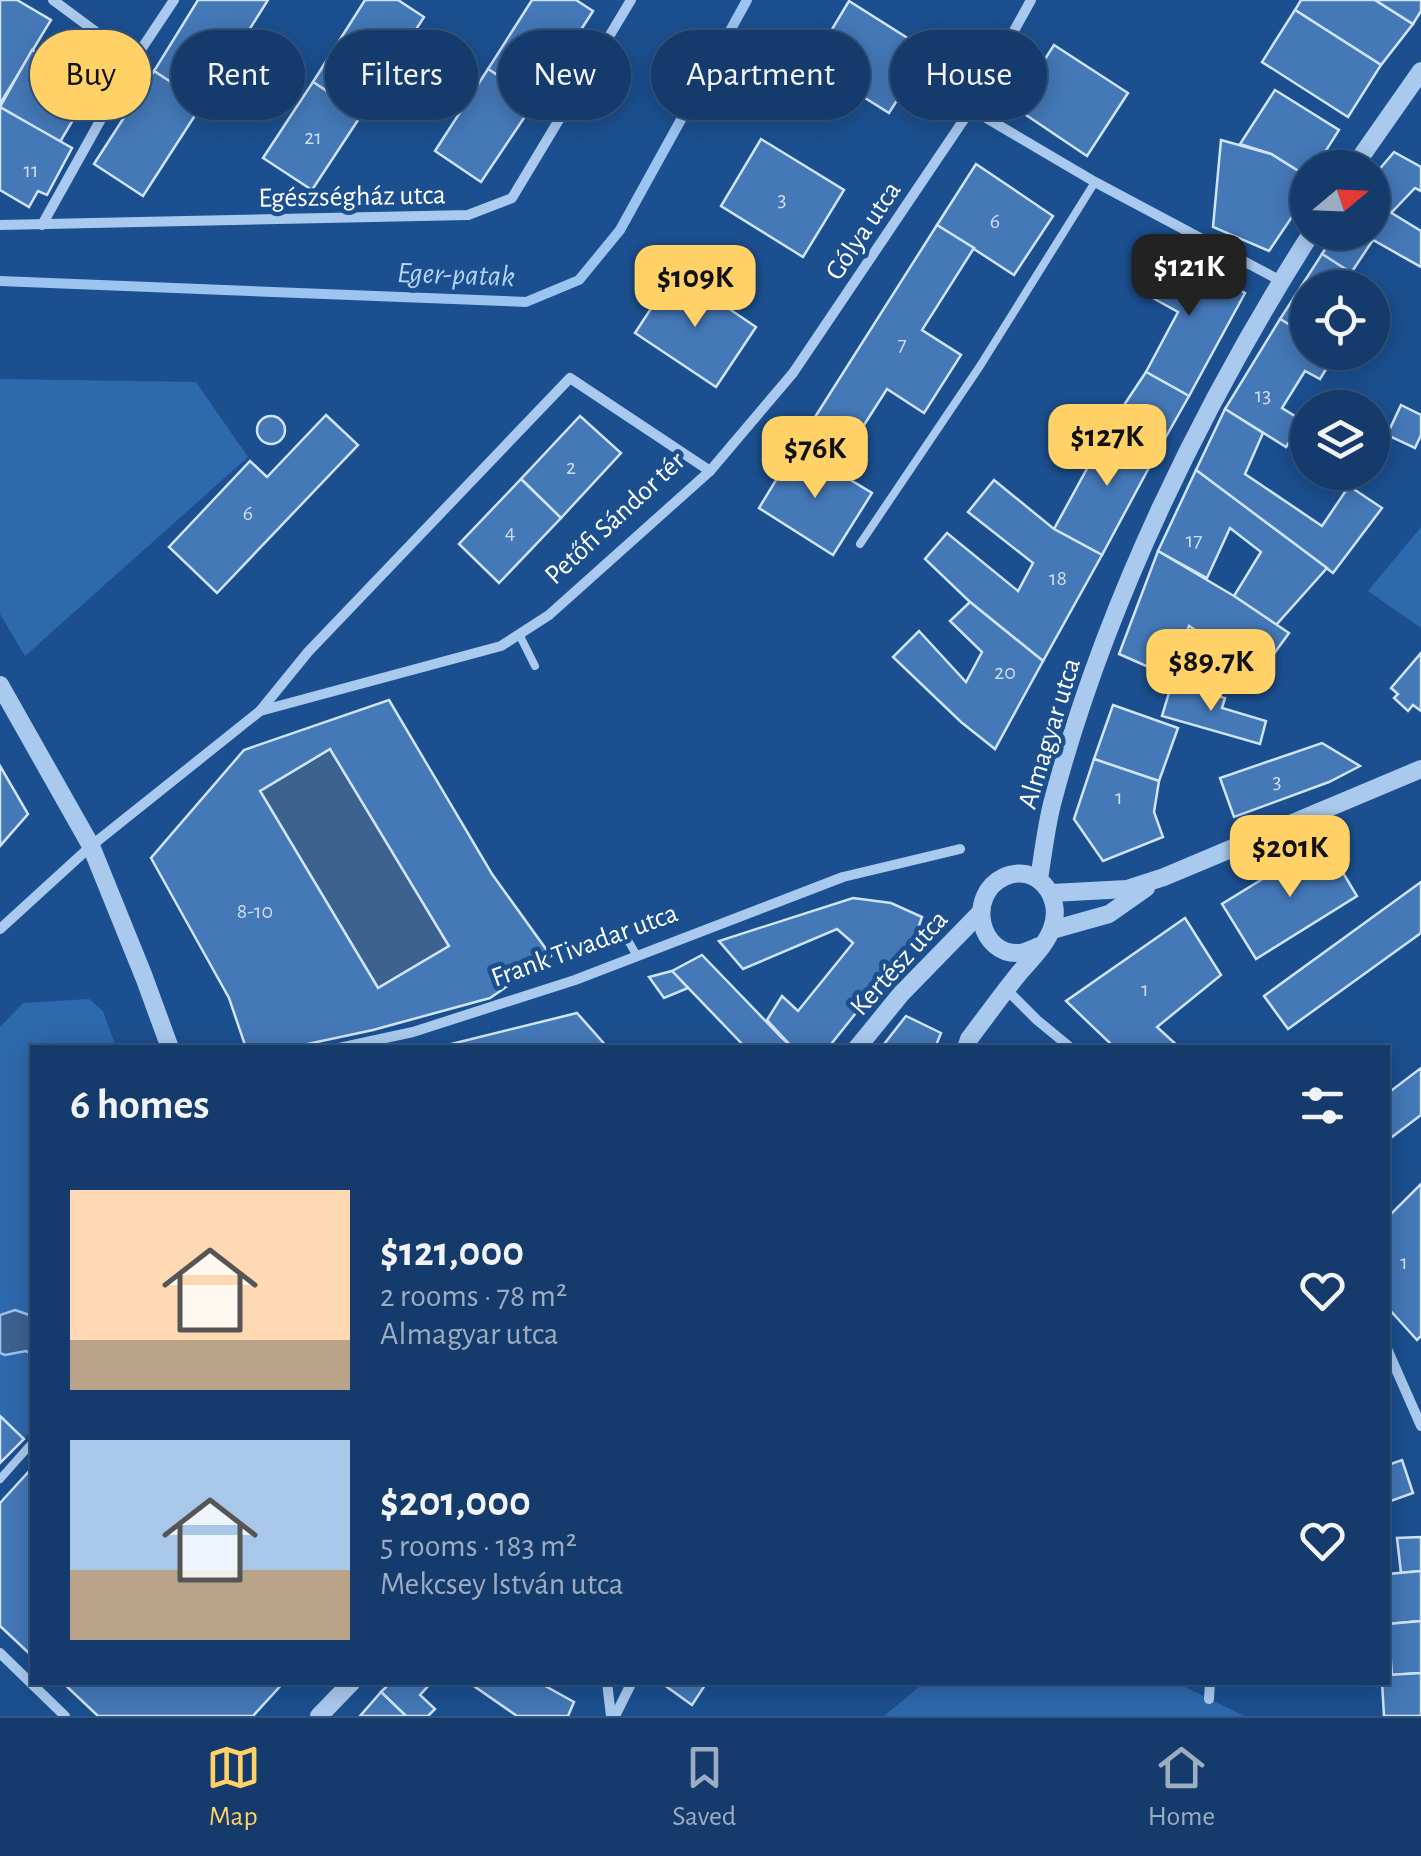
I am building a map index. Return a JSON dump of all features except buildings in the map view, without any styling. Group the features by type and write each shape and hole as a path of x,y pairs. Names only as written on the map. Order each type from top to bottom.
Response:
{"street":[{"path":"53,0 94,30"},
{"path":"151,34 174,0"},
{"name":"Egészségház utca","path":"0,225 468,215 512,198 631,0"},
{"name":"Gólya utca","path":"1014,30 1031,0"},
{"path":"1366,150 1421,71"},
{"path":"42,225 101,120"},
{"name":"Gólya utca","path":"710,471 793,373 964,120"},
{"path":"990,120 1281,281"},
{"name":"Almagyar utca","path":"1039,879 1051,808 1105,641 1173,478 1301,250"},
{"name":"Petőfi Sándor tér","path":"0,928 91,846 260,711 308,652 570,378 710,471 549,615 501,646 260,711"},
{"path":"0,685 91,846 169,1045"},
{"path":"1052,894 1127,888 1164,876 1421,769"},
{"name":"Frank Tivadar utca","path":"353,1045 413,1032 575,980 844,877 960,848"},
{"path":"968,1045 1047,938 1056,912 1052,894 1039,879 1021,872 1001,878 984,895 979,914 986,936 1002,949 1020,953 1047,938 1109,914 1164,876"},
{"name":"Kertész utca","path":"860,1045 900,994 979,914"},
{"path":"1006,989 1067,1045"},
{"path":"1390,1356 1421,1426"},
{"path":"0,1653 30,1682"},
{"path":"34,1685 66,1716"},
{"path":"319,1716 349,1685"},
{"path":"608,1685 613,1716"},
{"path":"613,1716 630,1685"},
{"path":"1209,1698 1210,1685"}],"lane":[{"path":"860,544 980,366 1096,182"},
{"path":"519,634 535,666"},
{"path":"622,930 637,956"},
{"path":"0,1480 30,1445"}],"shaded area":[{"path":"0,379 196,382 248,457 25,656 0,614"},
{"path":"1421,527 1421,628 1368,591"},
{"path":"330,749 449,946 378,988 260,791"},
{"path":"89,999 103,1011 115,1045 30,1045 30,1432 24,1439 0,1416 0,1027 23,1003"},
{"path":"15,1310 30,1315 30,1354 0,1353 0,1315"},
{"path":"921,1685 1181,1685 1244,1716 884,1716"}],"waterway":[{"name":"Eger-patak","path":"0,281 526,302 579,280 620,230 747,0"}]}
